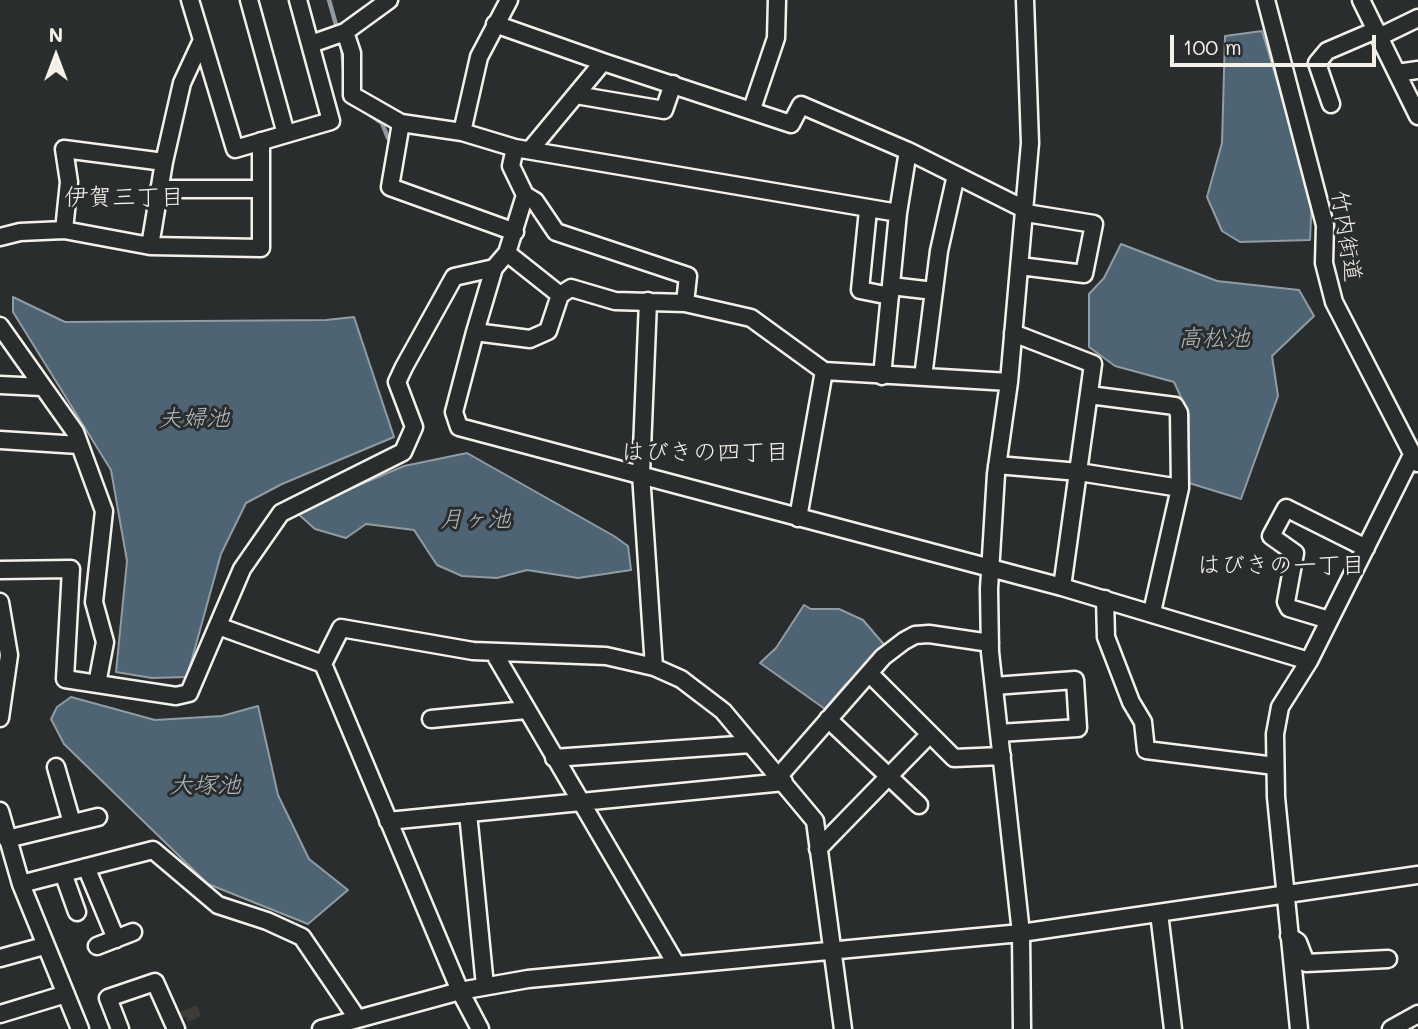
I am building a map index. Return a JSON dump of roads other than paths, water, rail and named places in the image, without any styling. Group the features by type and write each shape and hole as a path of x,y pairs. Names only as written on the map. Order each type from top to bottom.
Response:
{"street":[{"path":"190,0 234,149 331,121 298,0"},
{"path":"249,0 286,134"},
{"path":"311,44 345,32 389,0"},
{"path":"462,132 479,57 509,0"},
{"path":"752,110 776,38 777,0"},
{"path":"1022,1029 1021,933 990,643 989,569 997,465 1009,382 1026,212 1030,143 1025,0"},
{"name":"竹内街道","path":"1266,0 1325,225 1324,263 1334,302 1415,460"},
{"path":"1361,0 1418,116"},
{"path":"1331,104 1317,63 1327,51 1418,18"},
{"path":"495,24 791,124 801,105 908,151 1026,212 1094,224 1084,274 1020,266"},
{"path":"345,32 352,53 352,95 401,124 462,132 523,149 898,213"},
{"path":"150,246 164,162 182,83 202,40"},
{"path":"603,62 523,149 511,166 524,195 535,201 556,232 688,276 685,303"},
{"path":"1397,74 1418,70"},
{"path":"576,94 664,110 673,84"},
{"path":"401,124 390,187 515,232"},
{"path":"0,237 20,232 64,230 150,246 261,248 261,141"},
{"path":"64,230 69,182 64,149 164,162"},
{"path":"882,376 898,213 908,151"},
{"path":"923,377 939,251 956,175"},
{"path":"159,189 261,189"},
{"path":"524,195 515,232 507,254 495,268 475,332 454,411 459,427 1062,587 1309,661"},
{"path":"868,210 860,290 934,291"},
{"path":"507,254 560,295"},
{"path":"0,570 71,569 65,679 176,696 189,693 242,569 281,513 403,452 414,427 397,382 404,367 454,277 495,268"},
{"path":"475,332 530,339 548,331 560,295 571,288 615,301 685,303 751,318 824,371 1009,382"},
{"path":"648,301 641,474 654,667"},
{"path":"0,326 75,432 104,511 94,602 105,642 97,684"},
{"path":"1013,333 1093,364 1062,587"},
{"path":"798,518 824,371"},
{"path":"0,385 42,387"},
{"path":"1089,395 1175,407 1179,413 1180,488 1152,612"},
{"path":"0,440 79,444"},
{"path":"1299,1029 1275,766 1275,734 1280,707 1309,661 1366,548 1415,460"},
{"path":"997,465 1079,472 1180,488"},
{"path":"1329,620 1289,608 1286,602 1295,552 1271,536 1286,508 1366,548"},
{"path":"1105,599 1106,637 1131,702 1143,722 1146,750 1275,766"},
{"path":"0,602 9,654 0,718"},
{"path":"218,626 323,664 460,991 480,1029"},
{"path":"323,664 341,628 494,653 606,656 654,667 681,679 723,710 815,821 843,1029"},
{"path":"388,821 782,779 828,719 883,657 915,635 929,634 990,643"},
{"path":"494,653 578,802 676,964"},
{"path":"869,673 954,758 1002,756"},
{"path":"994,685 1075,680 1078,727 999,733"},
{"path":"431,719 526,710"},
{"path":"828,719 919,805"},
{"path":"818,849 930,734"},
{"path":"554,758 751,744"},
{"path":"56,767 72,823"},
{"path":"0,811 21,884 80,1029"},
{"path":"468,813 485,986"},
{"path":"7,839 98,817"},
{"path":"21,884 153,850 218,905 267,921 302,937 356,1018"},
{"path":"86,867 116,939"},
{"path":"63,873 77,912"},
{"path":"321,1029 485,986 676,964 1021,933 1418,876"},
{"path":"1159,913 1173,1029"},
{"path":"97,946 133,932"},
{"path":"1289,936 1298,942 1306,963 1388,959"},
{"path":"0,958 44,946"},
{"path":"120,1029 108,998 155,982 176,1029"},
{"path":"0,1014 66,994"},
{"path":"1391,1029 1418,1014"}],"water":[{"path":"1262,31 1312,198 1310,240 1240,242 1222,231 1207,197 1222,143 1225,36"},
{"name":"高松池","path":"1121,244 1217,281 1299,290 1314,316 1272,356 1278,396 1241,499 1189,483 1189,415 1174,382 1115,366 1089,347 1089,294 1104,278"},
{"name":"夫婦池","path":"13,297 65,322 326,320 354,317 394,437 282,484 246,503 221,554 187,677 152,678 116,672 127,561 111,470 13,312"},
{"name":"月ヶ池","path":"467,453 614,536 628,546 631,570 578,578 527,570 497,578 462,576 437,565 414,530 366,524 346,538 315,529 296,512 404,466"},
{"path":"804,605 811,609 839,609 863,620 887,648 846,684 825,709 760,663 776,648"},
{"name":"大塚池","path":"71,697 155,720 222,716 258,706 278,795 309,859 348,890 308,924 208,884 64,744 51,719 57,707"}],"waterway":[{"path":"329,0 338,32"},
{"path":"342,47 344,70"},
{"path":"361,109 382,123 388,138"}],"district":[{"name":"伊賀三丁目","path":"124,198"},
{"name":"はびきの四丁目","path":"705,453"},
{"name":"はびきの一丁目","path":"1281,566"}]}
